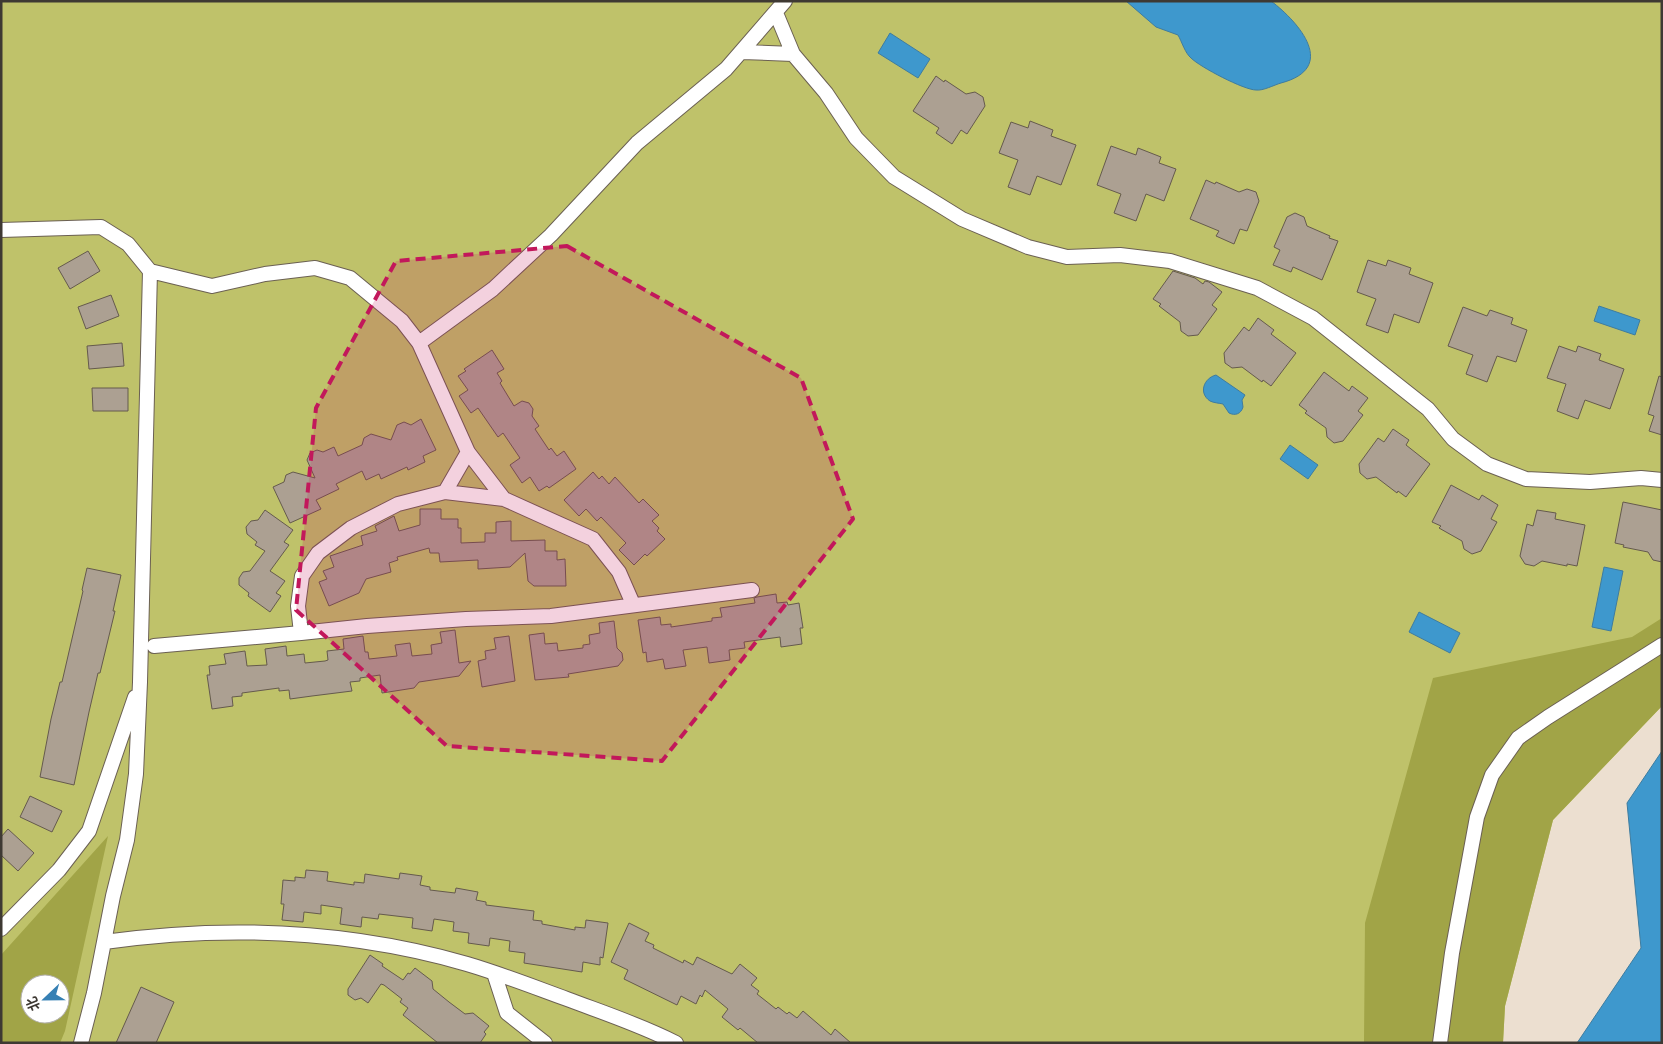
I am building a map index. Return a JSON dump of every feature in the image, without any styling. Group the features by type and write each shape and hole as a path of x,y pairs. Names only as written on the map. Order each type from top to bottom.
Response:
{"street":[{"path":"419,343 493,289 551,235 637,143 726,69 785,1"},
{"path":"776,13 793,54 826,93 856,138 894,177 962,219 1028,247 1067,257 1120,255 1170,261 1257,288 1313,318 1428,409 1453,440 1487,464 1526,479 1590,482 1642,478 1662,480"},
{"path":"742,52 793,54"},
{"path":"1,230 101,227 128,244 150,271 212,286 265,274 316,268 350,278 402,321 419,343 468,452 504,499"},
{"path":"81,1043 94,993 127,840 135,783 140,682 150,271"},
{"path":"445,492 468,452"},
{"path":"301,633 298,606 302,576 318,553 351,528 398,504 445,492 504,499 593,539 619,572 633,604"},
{"path":"154,646 377,625 551,616 752,590"},
{"path":"1440,1043 1452,953 1477,817 1492,775 1518,738 1662,645"},
{"path":"1,930 59,870 89,831 140,682"},
{"path":"104,942 193,932 266,932 306,934 395,947 451,960 494,973 640,1026 676,1043"},
{"path":"494,973 508,1013 545,1043"}],"highlighted area":[{"path":"567,246 801,378 853,519 662,761 447,746 296,610 316,408 396,261"}],"green space":[{"path":"1,1 1662,1 1662,706 1553,820 1505,1006 1503,1043 1,1043"}],"shaded area":[{"path":"1662,618 1662,706 1553,820 1505,1006 1503,1043 1364,1043 1365,923 1433,678 1632,637"},
{"path":"108,836 70,1008 70,974 20,974 20,1024 67,1024 60,1043 1,1043 1,955"}],"water":[{"path":"1126,1 1271,1 1293,21 1302,33 1311,56 1308,67 1298,76 1265,89 1250,89 1203,67 1187,53 1178,35 1156,27"},
{"path":"890,33 930,59 918,78 878,53"},
{"path":"1599,306 1640,320 1635,335 1594,321"},
{"path":"1216,375 1245,395 1242,400 1243,407 1239,413 1231,414 1223,404 1212,402 1206,398 1203,390 1204,386 1208,379"},
{"path":"1290,445 1318,465 1308,479 1280,459"},
{"path":"1604,567 1623,571 1611,631 1592,627"},
{"path":"1419,612 1460,633 1450,653 1409,632"},
{"path":"1662,751 1662,1043 1577,1043 1641,948 1627,803"}],"building":[{"path":"936,76 966,94 975,92 983,97 985,106 967,134 961,130 952,144 936,133 939,128 913,111"},
{"path":"1030,121 1053,130 1051,136 1076,145 1061,185 1037,176 1030,195 1008,187 1018,160 999,153 1011,122 1028,128"},
{"path":"1111,146 1136,155 1138,148 1161,157 1159,163 1176,169 1164,201 1146,194 1136,221 1114,213 1121,194 1097,185"},
{"path":"1206,180 1215,184 1216,182 1239,192 1247,189 1256,192 1259,201 1247,231 1240,229 1234,244 1216,236 1219,231 1190,219"},
{"path":"1295,213 1304,217 1307,226 1338,241 1322,280 1293,267 1291,272 1273,265 1280,250 1274,247 1287,217"},
{"path":"88,251 100,271 70,289 58,268"},
{"path":"1368,260 1386,266 1388,260 1411,268 1409,274 1433,283 1419,323 1394,314 1388,333 1366,325 1376,299 1357,292"},
{"path":"1173,271 1195,278 1203,284 1205,281 1209,282 1222,292 1212,305 1217,309 1198,335 1188,336 1181,331 1180,322 1153,299"},
{"path":"111,295 119,316 86,329 78,307"},
{"path":"1463,307 1487,316 1490,310 1513,318 1511,324 1527,330 1516,362 1497,356 1487,382 1466,374 1473,355 1448,346"},
{"path":"1258,318 1274,330 1271,334 1296,353 1271,386 1263,380 1262,382 1242,367 1232,368 1225,363 1224,353 1244,327 1249,331"},
{"path":"122,343 124,366 89,369 87,346"},
{"path":"1559,346 1576,352 1578,346 1601,354 1599,360 1624,369 1610,409 1585,400 1578,419 1557,411 1566,384 1547,378"},
{"path":"492,350 504,369 497,373 502,381 500,383 514,406 522,401 529,403 533,409 532,416 539,426 535,429 549,450 551,448 557,456 564,451 576,469 549,488 547,486 539,491 530,477 522,483 510,465 520,458 503,433 498,437 478,408 471,413 459,396 468,390 458,376 466,371 464,369"},
{"path":"1324,372 1349,391 1352,386 1368,398 1358,411 1363,415 1343,441 1334,443 1327,437 1326,428 1305,413 1307,411 1299,405"},
{"path":"1659,376 1662,377 1662,435 1649,431 1654,416 1648,414"},
{"path":"92,388 128,388 128,411 93,411"},
{"path":"421,419 436,450 423,456 425,462 408,470 407,467 381,479 379,474 366,480 362,471 336,484 339,489 316,500 321,509 290,523 273,487 284,482 286,475 293,472 315,478 307,460 310,453 317,450 323,452 334,447 338,456 362,445 364,438 371,434 391,440 397,425 404,422 411,425"},
{"path":"1393,429 1409,440 1406,445 1430,464 1406,497 1398,491 1397,493 1376,477 1367,479 1360,473 1359,464 1378,438 1384,442"},
{"path":"593,472 599,479 602,476 609,484 615,477 639,503 643,499 659,515 652,521 659,528 657,531 665,539 634,565 619,550 626,543 601,517 597,521 586,509 579,516 564,500"},
{"path":"1451,485 1479,500 1482,495 1498,505 1491,519 1497,522 1481,551 1472,554 1464,549 1462,541 1432,522"},
{"path":"1623,502 1662,510 1662,562 1653,560 1648,552 1623,547 1624,545 1615,543"},
{"path":"420,509 441,509 441,519 458,519 458,528 461,528 461,543 485,542 485,533 496,533 496,522 511,521 511,541 545,540 545,551 557,551 557,560 565,559 566,586 534,586 528,581 525,553 510,567 478,569 478,560 440,562 439,553 430,553 429,548 397,557 398,560 389,563 391,572 366,579 359,593 329,606 319,582 327,579 323,571 334,567 330,556 363,545 361,536 377,531 375,526 394,516 399,531 420,525"},
{"path":"265,510 293,530 284,542 289,545 270,571 285,581 276,593 281,596 270,612 248,596 249,593 239,585 239,578 243,572 250,571 265,551 255,545 257,542 247,534 246,527 251,521 258,520"},
{"path":"1537,510 1556,513 1555,519 1585,525 1577,566 1542,561 1534,566 1525,564 1520,556 1527,524 1533,526"},
{"path":"87,568 121,575 113,611 115,611 100,673 98,673 74,785 40,777 51,719 60,682 62,682"},
{"path":"776,594 777,603 787,602 788,605 799,603 803,628 800,628 802,644 781,647 780,637 744,642 745,648 729,650 730,660 709,663 707,647 683,650 686,666 665,669 663,659 647,662 646,652 643,653 638,620 660,617 661,625 671,624 671,627 712,621 712,618 722,617 720,608 755,603 754,598"},
{"path":"614,621 617,648 622,653 623,660 618,666 568,674 569,677 535,680 529,635 544,633 545,644 557,643 558,651 583,648 583,645 590,644 589,635 600,633 599,623"},
{"path":"455,630 459,663 471,661 459,676 419,682 414,688 382,693 380,675 360,678 360,681 350,682 352,691 290,699 289,690 279,691 279,688 242,693 242,696 232,697 233,706 212,709 207,675 210,675 209,666 226,664 224,654 245,651 247,666 267,665 265,649 286,646 287,656 304,654 305,663 325,661 328,660 327,651 344,649 343,639 363,636 365,652 368,652 369,659 397,656 395,645 410,643 412,656 432,654 431,645 442,643 440,632"},
{"path":"509,636 515,681 482,687 478,661 486,659 485,651 496,649 494,638"},
{"path":"30,796 62,811 52,832 20,817"},
{"path":"8,829 34,853 18,871 1,855 1,837"},
{"path":"306,870 328,872 327,881 354,885 354,882 364,883 365,874 399,879 400,873 422,876 420,885 430,887 430,890 455,893 456,888 478,892 476,900 486,902 486,905 534,911 533,920 542,921 542,924 575,930 575,927 585,928 586,920 608,923 603,958 600,957 600,965 583,962 582,972 524,963 525,953 509,951 510,941 490,938 489,946 468,943 469,933 453,931 454,922 434,919 432,931 412,928 413,918 379,914 378,919 362,917 361,927 340,924 342,908 321,905 321,914 304,912 303,922 282,920 284,904 281,904 283,880 295,881 295,877 305,878"},
{"path":"629,923 649,933 645,941 654,945 653,948 683,963 684,960 693,965 697,957 732,974 740,964 757,978 751,985 759,991 757,994 776,1009 778,1007 787,1014 789,1012 797,1018 803,1011 831,1035 835,1029 851,1043 758,1043 740,1028 738,1030 722,1017 728,1009 705,990 702,997 700,995 696,1004 681,996 677,1005 624,979 628,970 611,962"},
{"path":"370,955 383,964 382,966 403,980 415,968 432,981 433,989 449,1002 465,1014 473,1013 489,1026 484,1032 486,1034 480,1043 438,1043 403,1015 408,1008 400,1002 402,999 384,985 381,984 368,1003 361,998 355,1000 348,995 348,989"},
{"path":"141,987 174,1002 156,1043 116,1043"}]}
